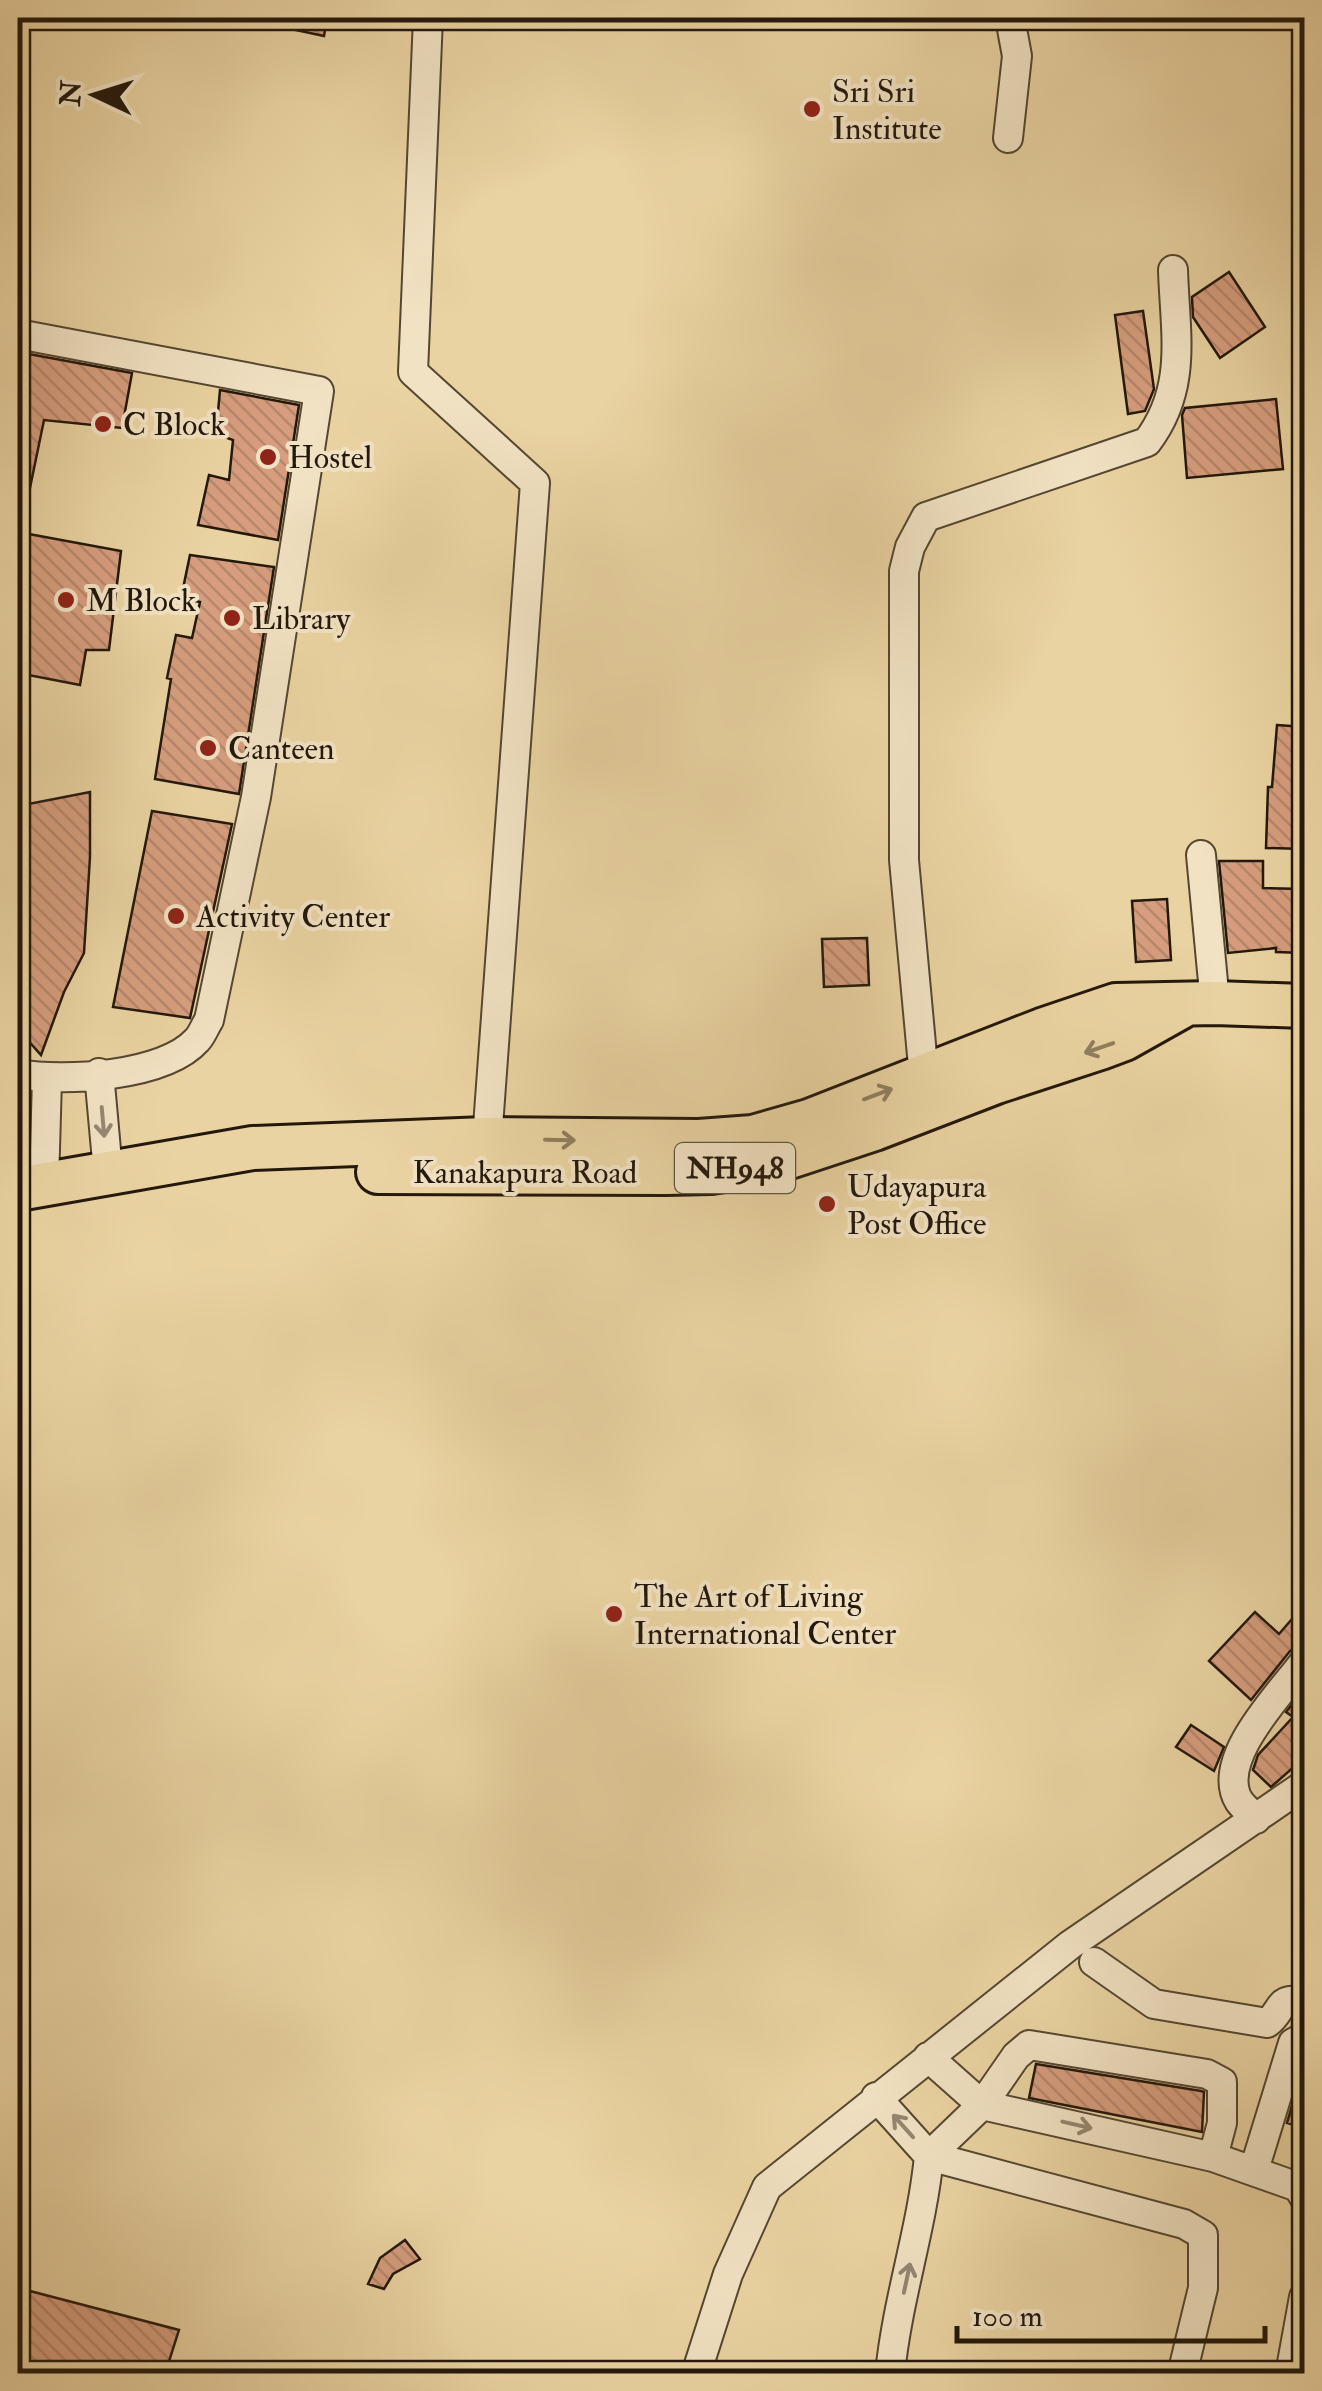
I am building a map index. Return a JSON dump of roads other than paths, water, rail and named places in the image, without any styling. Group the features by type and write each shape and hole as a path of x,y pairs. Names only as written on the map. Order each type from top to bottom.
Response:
{"highway":[{"name":"Kanakapura Road","path":"814,1134 1112,1044 1201,1003"},
{"name":"Kanakapura Road","path":"30,1186 253,1148 486,1155 712,1172 774,1162 814,1134 924,1077 1116,1005 1304,1006"},
{"name":"Kanakapura Road","path":"18,1219 254,1174 486,1155"}],"street":[{"path":"428,18 413,372 536,483 486,1155"},
{"path":"1008,138 1017,56 1010,18"},
{"path":"924,1077 904,860 904,571 910,547 926,517 1147,442 1162,423 1177,382 1173,270"},
{"path":"18,334 320,391 256,796 209,1020 197,1040 176,1056 133,1070 47,1080 18,1074"},
{"path":"1201,855 1201,1003"},
{"path":"99,1073 108,1172"},
{"path":"30,1186 47,1080"},
{"path":"1256,1818 1238,1800 1233,1779 1236,1759 1260,1719 1304,1662"},
{"path":"696,2374 728,2274 766,2186 1070,1945 1304,1786"},
{"path":"1094,1962 1154,2004 1267,2023 1281,2004 1304,2001"},
{"path":"1254,2170 1294,2042 1304,2038"},
{"path":"890,2374 894,2334 926,2188 929,2156 982,2105 1029,2044 1207,2074 1222,2082 1222,2123 1213,2157"},
{"path":"928,2056 982,2105 1213,2157 1298,2187 1304,2197"},
{"path":"876,2097 929,2156 1184,2224 1203,2235 1203,2288 1182,2374"},
{"path":"1290,2374 1304,2296"}],"place":[{"name":"Sri Sri Institute","path":"812,109"},
{"name":"C Block","path":"103,424"},
{"name":"Hostel","path":"268,457"},
{"name":"M Block","path":"66,600"},
{"name":"Library","path":"232,618"},
{"name":"Canteen","path":"208,748"},
{"name":"Activity Center","path":"176,916"},
{"name":"Udayapura Post Office","path":"827,1204"},
{"name":"The Art of Living International Center","path":"614,1614"}]}
